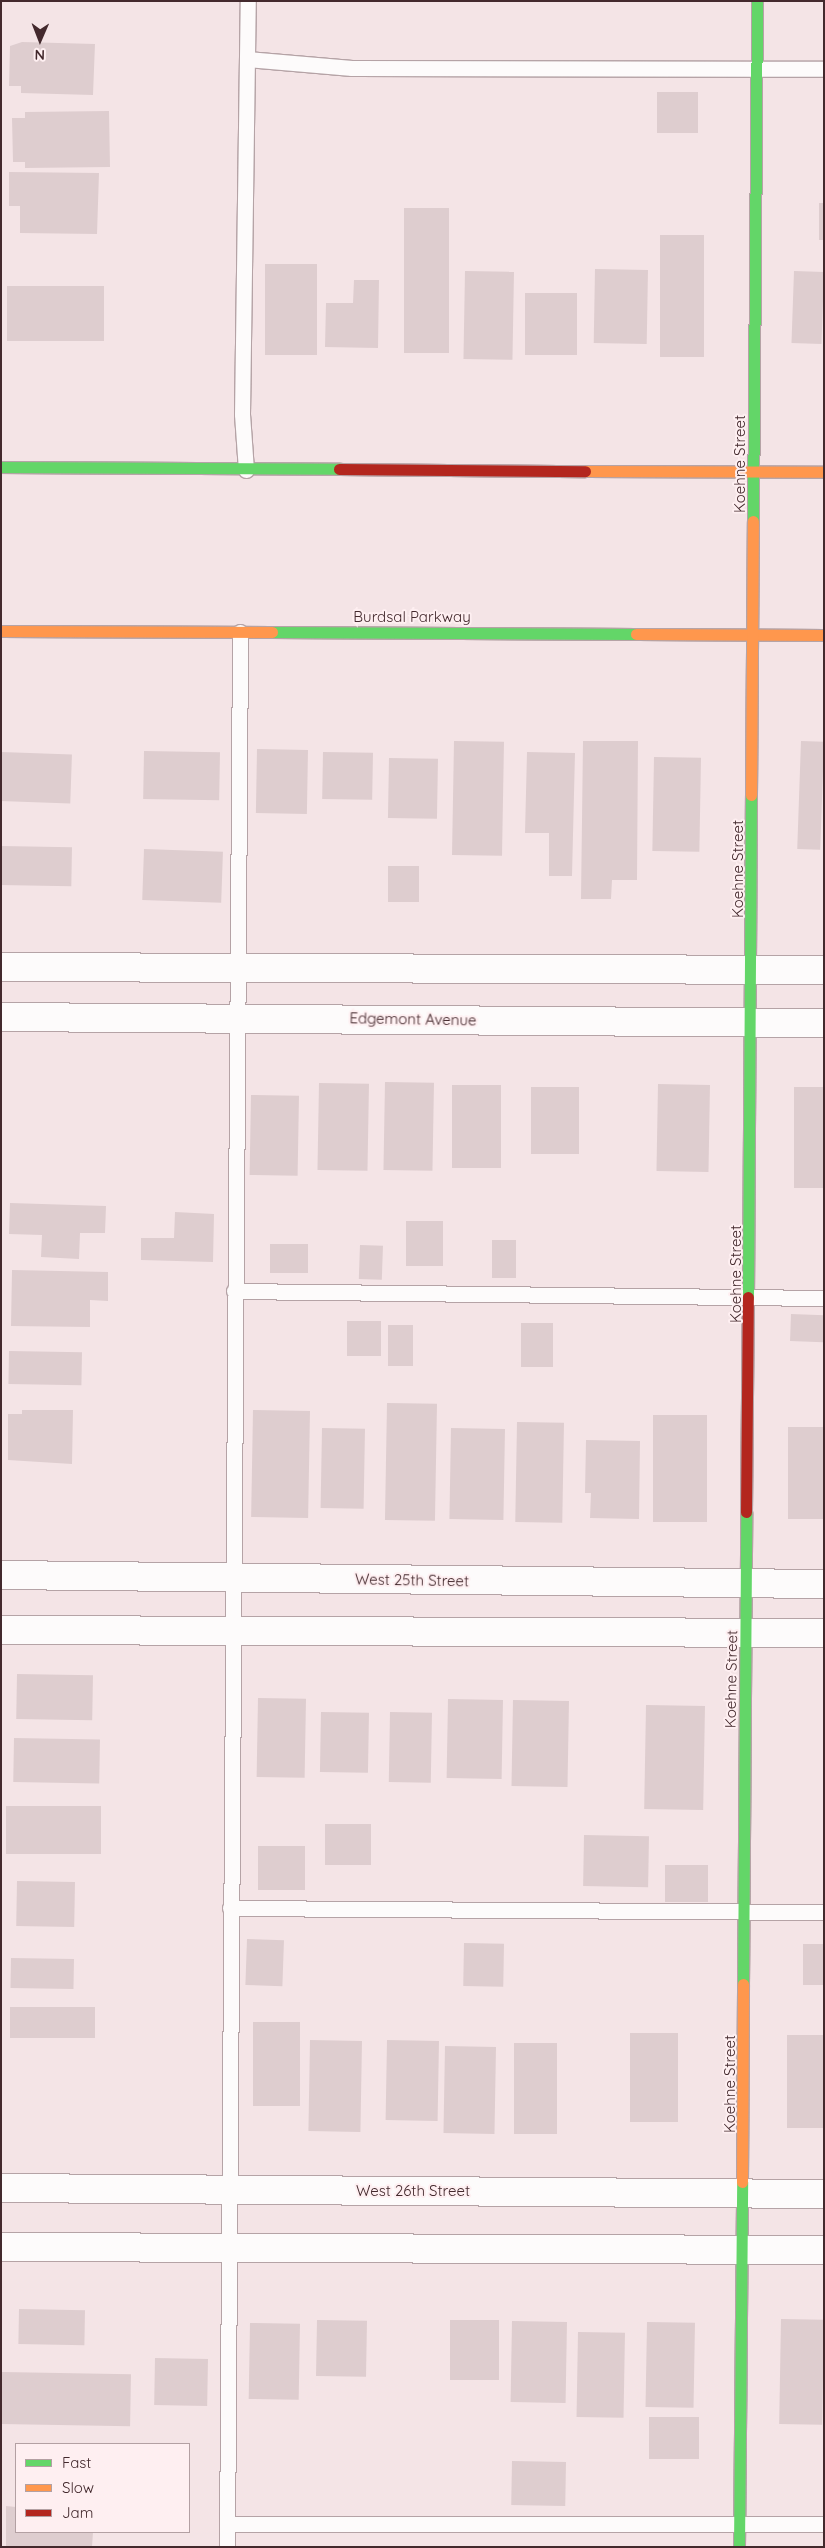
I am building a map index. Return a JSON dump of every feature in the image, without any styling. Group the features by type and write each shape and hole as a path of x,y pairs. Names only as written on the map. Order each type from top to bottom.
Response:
{"street":[{"name":"Koehne Street","path":"739,2547 744,2193 746,1633 751,1299 757,1"},
{"path":"1,467 246,470 824,472"},
{"name":"Burdsal Parkway","path":"1,631 824,635"},
{"path":"1,967 824,970"},
{"name":"Edgemont Avenue","path":"1,1017 824,1023"},
{"name":"West 25th Street","path":"1,1575 824,1584"},
{"path":"1,1630 824,1633"},
{"name":"West 26th Street","path":"1,2188 824,2194"},
{"path":"1,2247 824,2250"}],"lane":[{"path":"246,470 242,414 248,1"},
{"path":"247,59 352,68 824,69"},
{"path":"227,2547 230,1631 240,632"},
{"path":"234,1291 751,1299 824,1298"},
{"path":"230,1908 824,1912"},
{"path":"227,2524 824,2524"}],"building":[{"path":"22,42 95,44 93,95 21,93 21,86 9,86 10,46"},
{"path":"657,92 698,92 698,133 657,133"},
{"path":"109,111 110,167 25,168 25,162 13,162 12,118 25,118 25,112"},
{"path":"9,172 99,173 97,234 20,233 20,206 9,206"},
{"path":"819,203 824,203 824,240 819,240"},
{"path":"404,208 449,208 449,353 404,353"},
{"path":"660,235 704,235 704,357 660,357"},
{"path":"265,264 317,264 317,355 265,355"},
{"path":"595,269 648,270 647,344 594,343"},
{"path":"465,271 514,272 512,360 463,359"},
{"path":"794,271 824,272 821,344 791,343"},
{"path":"354,280 379,280 378,348 325,347 326,303 353,303"},
{"path":"7,286 104,286 104,341 7,341"},
{"path":"525,293 577,293 577,355 525,355"},
{"path":"454,741 504,742 502,856 452,855"},
{"path":"583,741 638,741 637,880 612,880 611,899 581,899"},
{"path":"801,741 824,742 820,850 797,849"},
{"path":"257,749 308,750 307,814 256,813"},
{"path":"144,751 220,752 219,800 143,799"},
{"path":"1,752 72,754 70,803 1,801"},
{"path":"323,752 373,753 372,800 322,799"},
{"path":"527,752 575,753 572,876 549,876 549,833 525,833"},
{"path":"654,757 701,758 699,852 652,851"},
{"path":"389,758 438,759 437,819 388,818"},
{"path":"1,846 72,847 71,886 1,885"},
{"path":"144,849 223,852 221,903 142,900"},
{"path":"388,866 419,866 419,902 388,902"},
{"path":"385,1082 434,1083 432,1171 383,1170"},
{"path":"319,1083 369,1084 367,1171 317,1170"},
{"path":"658,1084 710,1085 708,1172 656,1171"},
{"path":"452,1085 501,1085 501,1168 452,1168"},
{"path":"531,1087 579,1087 579,1154 531,1154"},
{"path":"794,1087 824,1087 824,1188 794,1188"},
{"path":"251,1095 299,1096 298,1176 250,1175"},
{"path":"10,1203 106,1206 105,1233 80,1233 79,1259 41,1257 42,1235 9,1234"},
{"path":"175,1212 214,1214 213,1262 141,1260 141,1238 174,1238"},
{"path":"406,1221 443,1221 443,1266 406,1266"},
{"path":"492,1240 516,1240 516,1278 492,1278"},
{"path":"270,1244 308,1244 308,1273 270,1273"},
{"path":"360,1245 383,1246 382,1280 359,1279"},
{"path":"12,1270 108,1272 108,1301 90,1300 90,1327 11,1326"},
{"path":"791,1314 824,1315 823,1342 790,1341"},
{"path":"347,1321 381,1321 381,1356 347,1356"},
{"path":"521,1323 553,1323 553,1367 521,1367"},
{"path":"388,1325 413,1325 413,1366 388,1366"},
{"path":"9,1351 82,1352 81,1385 8,1384"},
{"path":"387,1403 437,1404 435,1521 385,1520"},
{"path":"22,1410 73,1410 72,1464 8,1460 8,1414 22,1414"},
{"path":"253,1410 310,1411 308,1518 251,1517"},
{"path":"653,1415 707,1415 707,1522 653,1522"},
{"path":"517,1422 564,1423 562,1523 515,1522"},
{"path":"788,1427 824,1427 824,1519 788,1519"},
{"path":"322,1428 365,1429 364,1509 321,1508"},
{"path":"451,1428 505,1429 503,1520 449,1519"},
{"path":"586,1440 640,1441 639,1519 590,1518 591,1493 585,1493"},
{"path":"17,1674 93,1675 92,1720 16,1719"},
{"path":"258,1698 306,1699 305,1778 257,1777"},
{"path":"448,1699 503,1700 502,1779 447,1778"},
{"path":"513,1700 569,1701 567,1787 511,1786"},
{"path":"646,1705 705,1706 703,1810 644,1809"},
{"path":"321,1712 369,1713 368,1773 320,1772"},
{"path":"390,1712 432,1713 431,1783 389,1782"},
{"path":"14,1738 100,1740 99,1783 13,1782"},
{"path":"6,1806 101,1806 101,1854 6,1854"},
{"path":"325,1824 371,1824 371,1865 325,1865"},
{"path":"584,1835 649,1836 648,1887 583,1886"},
{"path":"258,1846 305,1846 305,1890 258,1890"},
{"path":"665,1865 708,1865 708,1902 665,1902"},
{"path":"17,1881 75,1882 74,1927 16,1926"},
{"path":"247,1939 284,1940 282,1986 245,1985"},
{"path":"464,1943 504,1944 503,1987 463,1986"},
{"path":"803,1944 824,1944 824,1985 803,1985"},
{"path":"11,1958 74,1959 73,1989 10,1988"},
{"path":"10,2007 95,2007 95,2038 10,2038"},
{"path":"253,2022 300,2022 300,2106 253,2106"},
{"path":"630,2033 678,2033 678,2122 630,2122"},
{"path":"787,2035 824,2035 824,2128 787,2128"},
{"path":"310,2040 362,2041 360,2132 308,2131"},
{"path":"387,2040 439,2041 438,2121 386,2120"},
{"path":"514,2043 557,2043 557,2134 514,2134"},
{"path":"445,2046 496,2047 494,2134 443,2133"},
{"path":"19,2309 85,2310 84,2345 18,2344"},
{"path":"781,2319 824,2320 822,2425 779,2424"},
{"path":"317,2320 367,2321 366,2377 316,2376"},
{"path":"450,2320 499,2320 499,2380 450,2380"},
{"path":"512,2321 567,2322 566,2403 511,2402"},
{"path":"647,2322 695,2323 694,2408 646,2407"},
{"path":"250,2323 300,2324 299,2400 249,2399"},
{"path":"578,2332 625,2333 624,2418 577,2417"},
{"path":"155,2358 208,2359 207,2406 154,2405"},
{"path":"2,2372 131,2374 130,2426 1,2424"},
{"path":"649,2417 699,2417 699,2459 649,2459"},
{"path":"512,2461 566,2462 565,2506 511,2505"},
{"path":"6,2506 15,2507 15,2533 93,2533 92,2547 6,2547"}],"traffic: fast":[{"path":"753,521 757,1"},
{"path":"1,467 339,469"},
{"path":"272,632 636,634"},
{"path":"748,1297 751,795"},
{"path":"743,1984 746,1512"},
{"path":"739,2547 742,2182"}],"traffic: slow":[{"path":"585,471 824,472"},
{"path":"751,795 753,521"},
{"path":"1,631 272,632"},
{"path":"636,634 824,635"},
{"path":"742,2182 743,1984"}],"traffic: jam":[{"path":"339,469 585,471"},
{"path":"746,1512 748,1297"}]}
